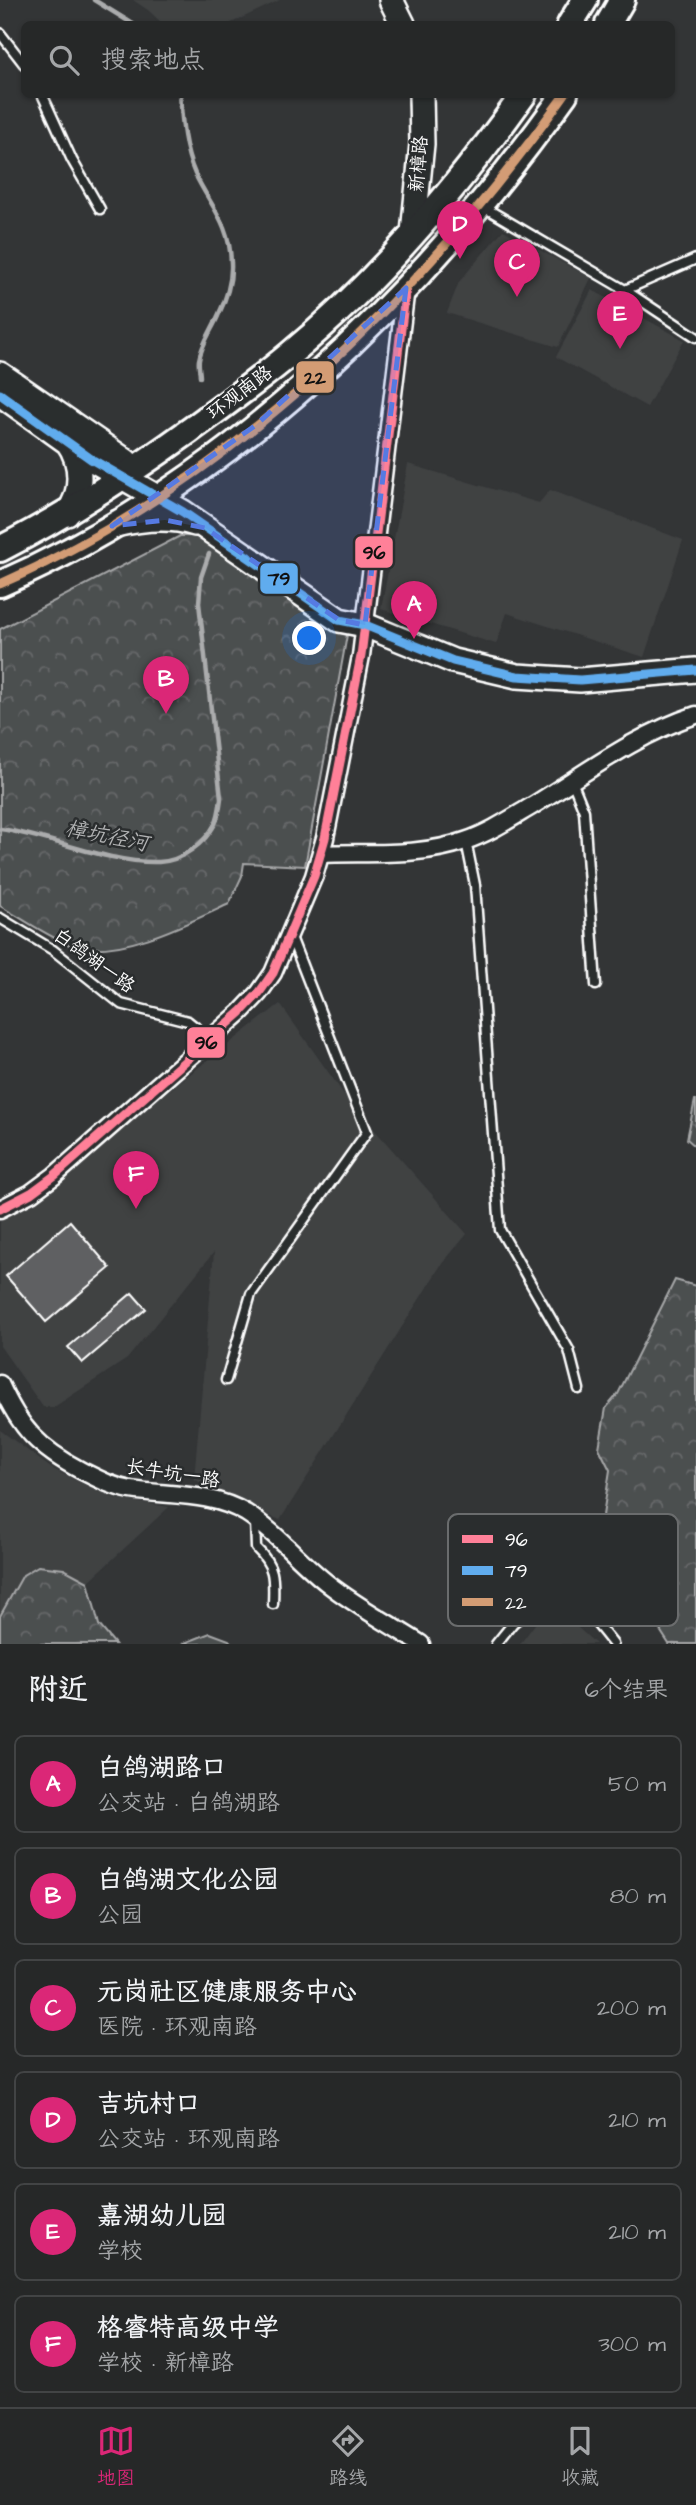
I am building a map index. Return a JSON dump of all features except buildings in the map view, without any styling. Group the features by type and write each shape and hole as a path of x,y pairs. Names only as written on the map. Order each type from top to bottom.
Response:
{"main road":[{"path":"572,21 585,0"},
{"path":"610,21 622,0"},
{"name":"环观南路","path":"0,548 67,513 130,472 291,354 357,293 412,233 468,169 521,98"},
{"name":"环观南路","path":"0,584 112,526 239,438 305,385 348,347 442,250 562,98"}],"street":[{"path":"391,0 402,21"},
{"name":"新樟路","path":"412,233 422,144 421,98"},
{"path":"0,1209 31,1193 54,1176 259,993 273,973 321,854 365,625 406,288"},
{"path":"0,374 103,447 130,472"},
{"path":"0,394 67,442 130,472 163,492 205,528 339,620 365,625 453,661 517,676 580,680 696,670"},
{"path":"67,442 78,465 79,487 77,498 67,513"},
{"path":"163,492 202,507 345,606 365,625"},
{"path":"112,526 142,520 165,520 191,522 205,528"},
{"path":"321,854 412,851 442,848 466,841 496,828 651,733 696,715"},
{"name":"长牛坑一路","path":"0,1386 11,1408 32,1437 58,1458 109,1484 131,1490 213,1500 233,1507 255,1520 327,1583 421,1644"}],"lane":[{"path":"0,33 21,60"},
{"path":"45,98 72,160 100,208"},
{"path":"479,205 625,290 696,337"},
{"path":"625,290 696,259"},
{"path":"572,781 584,811 596,985"},
{"path":"466,841 475,885 499,1230 569,1350 579,1389"},
{"name":"白鸽湖一路","path":"0,918 53,950 121,1004 188,1021 207,1041"},
{"path":"226,1380 251,1294 367,1132 290,934"},
{"path":"255,1520 256,1548 272,1569 272,1604"},
{"path":"496,1644 511,1626"},
{"path":"598,1626 613,1644"}],"highlighted area":[{"path":"406,288 365,625 339,620 205,528 165,520 112,526 256,425"}],"shaded area":[{"path":"133,0 280,0 235,21 160,21"},
{"path":"503,230 591,278 558,347 447,313 459,282"},
{"path":"592,290 684,340 647,407 556,357"},
{"path":"408,464 539,503 550,490 683,540 644,657 507,613 496,644 381,609"},
{"path":"280,1004 348,1100 467,1234 441,1265 280,1520 194,1479 214,1252 127,1359 54,1407 43,1407 0,1346 0,1222"},
{"path":"0,1430 51,1468 81,1483 114,1498 169,1507 88,1582 64,1569 38,1566 23,1575 0,1615"},
{"path":"534,1626 575,1626 596,1644 520,1644"}],"green space":[{"path":"180,536 196,536 347,635 305,866 244,863 242,876 229,904 174,929 134,943 95,949 76,947 50,936 0,906 0,629"},
{"path":"696,1100 696,1147 687,1139"},
{"path":"675,1280 696,1286 696,1644 669,1644 657,1626 678,1626 678,1514 603,1514 610,1470 599,1448 606,1408 618,1394"},
{"path":"38,1566 64,1569 88,1582 99,1625 115,1644 0,1644 0,1616 23,1575"},
{"path":"210,1633 229,1640 232,1644 182,1644"}],"waterway":[{"name":"樟坑径河","path":"94,0 128,21"},
{"name":"樟坑径河","path":"180,98 188,155 195,174 223,226 231,263 226,297 200,354 200,377"},
{"name":"樟坑径河","path":"0,829 120,859 159,862 184,855 211,831 221,798 199,603 201,577 209,554"}],"transit line":[{"name":"22","path":"0,584 84,543 165,494 241,438 314,377 383,311 448,242 509,169 562,98"},
{"name":"96","path":"0,1209 31,1193 54,1176 241,1012 273,973 314,876 325,838 361,656 406,288"},
{"name":"79","path":"0,394 91,459 183,512 339,620 365,625 453,661 517,676 580,680 696,670"}],"place":[{"name":"吉坑村口","path":"460,259"},
{"name":"元岗社区健康服务中心","path":"517,297"},
{"name":"嘉湖幼儿园","path":"620,349"},
{"name":"白鸽湖路口","path":"414,639"},
{"name":"白鸽湖文化公园","path":"166,714"},
{"name":"格睿特高级中学","path":"136,1209"}]}
